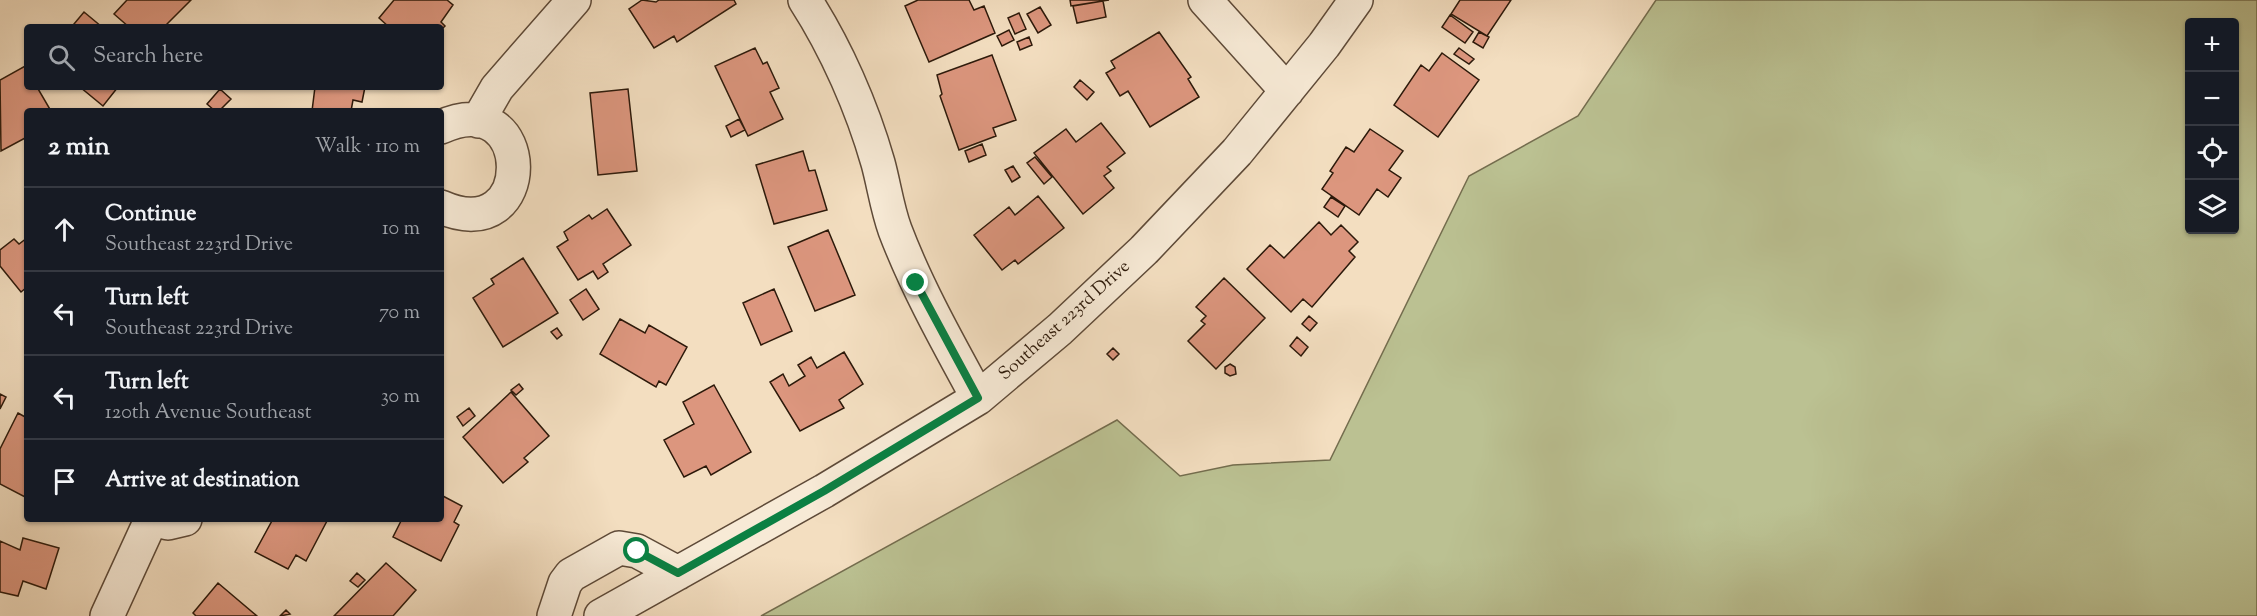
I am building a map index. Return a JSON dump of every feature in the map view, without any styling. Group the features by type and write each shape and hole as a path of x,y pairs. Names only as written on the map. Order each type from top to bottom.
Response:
{"street":[{"path":"478,121 497,88 574,0"},
{"path":"805,0 817,18 854,97 878,161 894,227 916,283 978,398"},
{"path":"1205,0 1287,91"},
{"name":"Southeast 223rd Drive","path":"601,616 824,491 978,398 1060,329 1144,250 1237,152 1287,91 1342,5"},
{"path":"444,126 459,120 478,121 495,128 508,141 515,159 514,178 507,195 493,208 475,215 456,214 444,208"},
{"path":"108,616 150,522"},
{"path":"554,616 565,583 571,575 619,548 637,551 678,573"}],"green space":[{"path":"1656,0 2257,0 2257,616 761,616 1117,420 1180,476 1233,465 1330,460 1469,176 1578,116"}],"building":[{"path":"127,0 191,0 167,24 126,24 114,14"},
{"path":"394,0 447,0 453,5 441,22 443,24 386,24 379,18"},
{"path":"642,0 656,2 659,0 734,0 736,4 677,42 674,36 654,48 629,9"},
{"path":"918,0 969,0 974,10 984,6 995,33 929,62 905,6"},
{"path":"1070,0 1109,0 1071,6"},
{"path":"1460,0 1511,0 1487,36 1451,14"},
{"path":"1103,1 1106,17 1077,23 1073,6"},
{"path":"1040,7 1051,25 1038,33 1027,14"},
{"path":"84,12 98,24 74,24"},
{"path":"1019,13 1026,29 1015,34 1008,18"},
{"path":"1450,15 1473,32 1465,43 1442,27"},
{"path":"1009,30 1014,40 1002,46 997,36"},
{"path":"1159,32 1191,77 1188,79 1199,97 1150,127 1128,91 1120,96 1106,73 1115,68 1111,61"},
{"path":"1479,32 1489,37 1483,48 1473,42"},
{"path":"1029,37 1032,45 1020,50 1017,42"},
{"path":"755,48 763,64 767,62 779,88 770,92 783,119 748,136 715,66"},
{"path":"1459,48 1474,59 1469,64 1454,54"},
{"path":"1442,53 1479,80 1438,137 1394,105 1421,65 1429,71"},
{"path":"992,55 1016,120 993,128 996,136 959,150 940,96 942,94 937,75"},
{"path":"24,67 24,90 39,90 49,108 24,108 24,139 1,151 0,80"},
{"path":"1080,80 1094,92 1087,100 1074,87"},
{"path":"628,89 637,171 598,175 590,93"},
{"path":"84,90 116,90 103,106"},
{"path":"219,90 231,99 222,108 212,108 207,104"},
{"path":"315,90 364,90 362,102 353,100 352,108 312,108"},
{"path":"739,119 745,130 731,137 726,126"},
{"path":"1101,123 1125,153 1107,167 1111,171 1104,176 1114,188 1083,214 1034,153 1066,129 1076,142"},
{"path":"1370,129 1403,151 1389,170 1401,178 1388,197 1377,189 1359,215 1322,189 1333,173 1330,171 1346,147 1354,152"},
{"path":"982,144 986,155 969,162 965,151"},
{"path":"803,151 809,171 815,170 827,210 774,224 756,165"},
{"path":"1035,157 1052,177 1044,184 1027,163"},
{"path":"1013,166 1020,177 1012,182 1005,170"},
{"path":"1038,196 1064,228 1018,264 1015,260 1002,270 974,235 1009,207 1015,215"},
{"path":"1331,197 1345,206 1338,217 1324,207"},
{"path":"607,209 631,245 603,264 608,272 598,279 593,271 578,280 557,247 568,240 564,232 589,215 592,219"},
{"path":"1319,222 1331,235 1341,225 1358,242 1349,251 1355,257 1312,307 1303,299 1291,312 1247,269 1270,245 1284,258"},
{"path":"828,230 855,295 815,311 788,247"},
{"path":"14,239 19,244 24,240 24,290 21,292 0,266 0,250"},
{"path":"523,258 558,313 503,347 473,298 494,284 491,279"},
{"path":"1224,278 1265,318 1216,369 1188,341 1205,324 1201,321 1206,316 1196,307"},
{"path":"586,289 599,309 583,320 570,300"},
{"path":"774,289 792,331 761,345 743,303"},
{"path":"1309,316 1317,323 1310,331 1302,324"},
{"path":"620,319 645,333 649,325 687,347 666,385 659,381 656,387 600,354"},
{"path":"557,328 562,335 557,339 551,332"},
{"path":"1297,337 1308,347 1301,356 1290,346"},
{"path":"1113,348 1119,354 1113,360 1107,354"},
{"path":"844,352 863,384 839,400 844,408 800,431 770,382 783,374 789,386 805,376 798,365 811,357 817,368"},
{"path":"1230,364 1235,367 1236,374 1230,376 1225,373 1225,367"},
{"path":"519,384 523,389 516,395 511,390"},
{"path":"714,385 751,452 711,475 706,466 684,477 664,440 694,424 683,402"},
{"path":"511,392 549,436 524,458 528,462 503,483 463,437"},
{"path":"0,394 6,397 0,409"},
{"path":"469,408 475,416 463,426 457,417"},
{"path":"18,413 24,416 24,496 0,484 0,449"},
{"path":"444,497 462,506 454,522 459,525 441,561 393,537 400,522 444,522"},
{"path":"271,522 326,522 306,561 296,555 288,569 255,552"},
{"path":"23,538 59,548 46,589 23,581 18,596 0,592 0,541 20,550"},
{"path":"386,563 416,590 393,616 334,616"},
{"path":"357,573 365,580 358,587 350,581"},
{"path":"218,583 257,616 196,616 193,613"},
{"path":"286,610 290,614 280,616"}],"route":[{"path":"637,551 678,573 824,491 978,398 916,283"}]}
